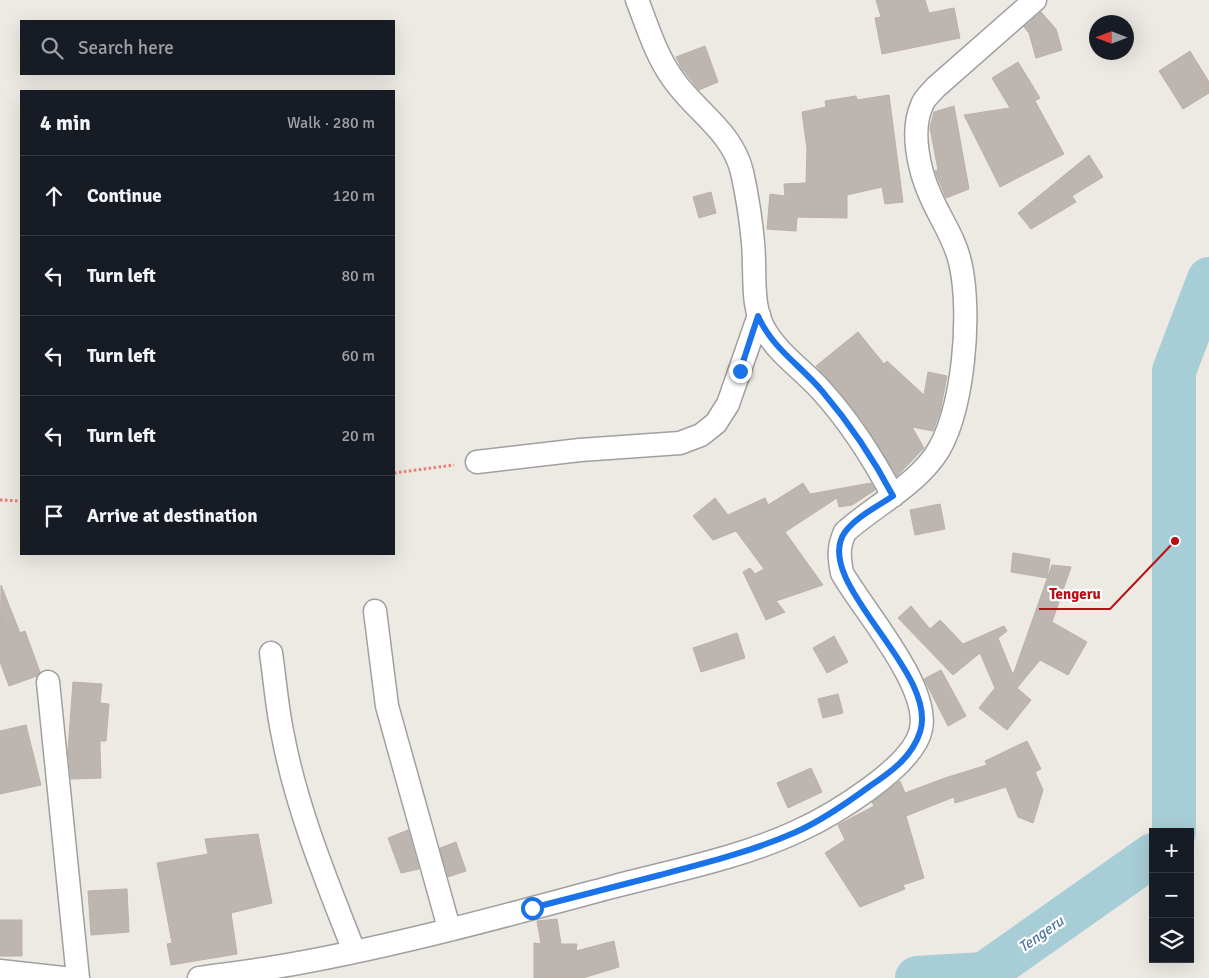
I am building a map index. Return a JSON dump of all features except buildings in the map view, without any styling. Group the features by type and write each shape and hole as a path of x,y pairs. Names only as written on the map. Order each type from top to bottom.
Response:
{"street":[{"path":"637,0 656,48 670,75 684,93 727,138 735,151 742,170 753,241 758,316 765,332 820,389 846,421 867,449 893,496"},
{"path":"199,978 302,963 401,942 449,928 698,865 755,848 797,832 832,813 895,769 915,745 921,730 922,715 906,671 851,588 842,572 839,557 840,544 845,532 918,475 935,455 948,428 966,345 965,297 960,260 930,195 922,169 916,139 918,115 922,102 936,87 1035,0"},
{"path":"477,462 580,450 680,443 701,435 716,422 728,404 758,316"},
{"path":"375,611 387,706 449,928"},
{"path":"271,653 283,737 300,800 321,866 354,952"},
{"path":"48,682 78,978"},
{"path":"0,971 63,978"}],"path":[{"path":"395,473 477,462"},
{"path":"0,500 20,501"}],"waterway":[{"name":"Tengeru","path":"1174,828 1174,371 1209,279"},
{"name":"Tengeru","path":"917,978 984,974 1149,858"}],"place":[{"name":"Tengeru","path":"1175,541"}],"route":[{"path":"532,908 698,865 755,848 797,832 832,813 895,769 915,745 921,730 922,715 906,671 851,588 842,572 839,557 840,544 845,532 861,518 893,496 867,449 820,389 765,332 758,316 740,371"}]}
